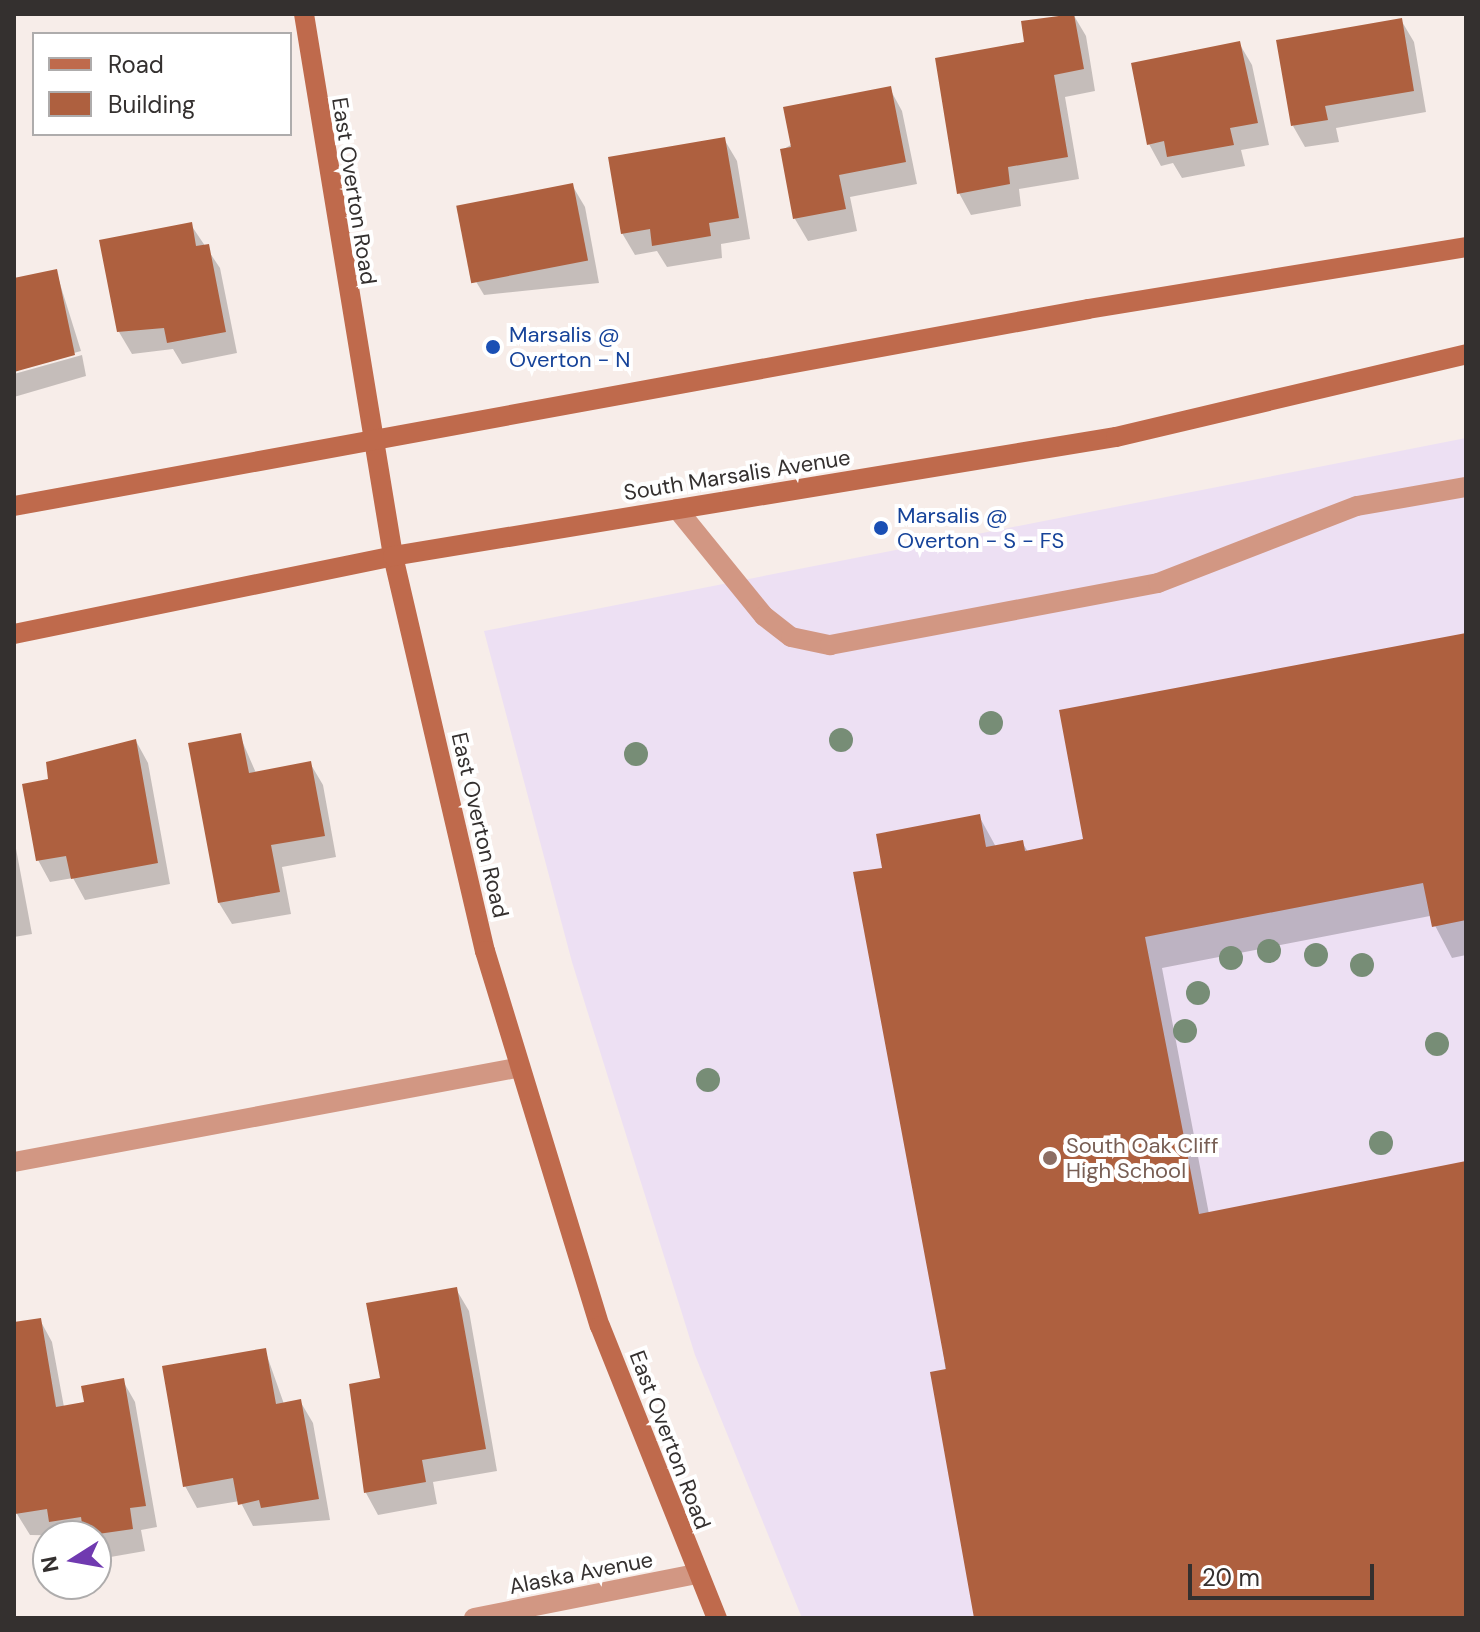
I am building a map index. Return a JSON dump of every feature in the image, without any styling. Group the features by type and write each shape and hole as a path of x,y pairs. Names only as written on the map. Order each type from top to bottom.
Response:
{"main road":[{"name":"East Overton Road","path":"304,14 372,443 393,556 516,1068 600,1326 717,1618"},
{"path":"14,506 372,443 1088,309 1466,247"},
{"name":"South Marsalis Avenue","path":"14,634 393,556 1116,437 1466,354"}],"street":[{"path":"677,509 764,616 791,637 830,645 1158,583 1357,506 1466,487"},
{"path":"14,1162 516,1068"},
{"name":"Alaska Avenue","path":"474,1618 697,1574"}],"shaded area":[{"name":"South Oak Cliff High School","path":"1466,438 1466,1618 802,1618 695,1355 572,962 484,631"}],"building":[{"path":"1074,14 1084,69 1054,75 1068,157 1008,167 1010,184 957,194 935,58 1024,42 1021,21"},
{"path":"1402,18 1414,91 1325,106 1328,120 1291,126 1276,40"},
{"path":"1240,41 1258,123 1230,128 1234,145 1167,157 1164,141 1147,145 1131,63"},
{"path":"891,86 906,162 839,175 846,209 793,219 780,149 791,147 783,107"},
{"path":"725,137 739,218 709,223 711,236 652,246 650,229 621,234 608,157"},
{"path":"573,183 588,261 471,283 456,206"},
{"path":"192,222 196,246 209,244 226,332 167,343 164,328 117,332 99,240"},
{"path":"57,269 75,355 14,372 14,278"},
{"path":"1466,633 1466,920 1432,927 1423,883 1145,937 1199,1214 1466,1161 1466,1618 974,1618 930,1372 946,1369 853,872 882,868 876,834 980,814 986,847 1023,840 1025,851 1083,839 1059,710"},
{"path":"241,733 249,773 311,761 325,836 271,845 280,892 218,903 188,743"},
{"path":"136,739 158,863 71,879 66,856 36,861 22,784 48,779 46,762"},
{"path":"457,1287 486,1449 422,1460 426,1482 364,1493 349,1384 380,1378 366,1303"},
{"path":"41,1318 56,1407 84,1402 81,1386 124,1378 146,1506 130,1508 133,1529 112,1532 112,1520 81,1520 81,1517 49,1520 47,1509 15,1514 14,1322"},
{"path":"266,1348 276,1404 301,1399 319,1499 261,1508 259,1500 238,1505 233,1478 183,1487 162,1366"}],"place":[{"name":"Marsalis @ Overton - N","path":"493,347"},
{"name":"Marsalis @ Overton - S - FS","path":"881,528"},
{"name":"South Oak Cliff High School","path":"1050,1158"}]}
